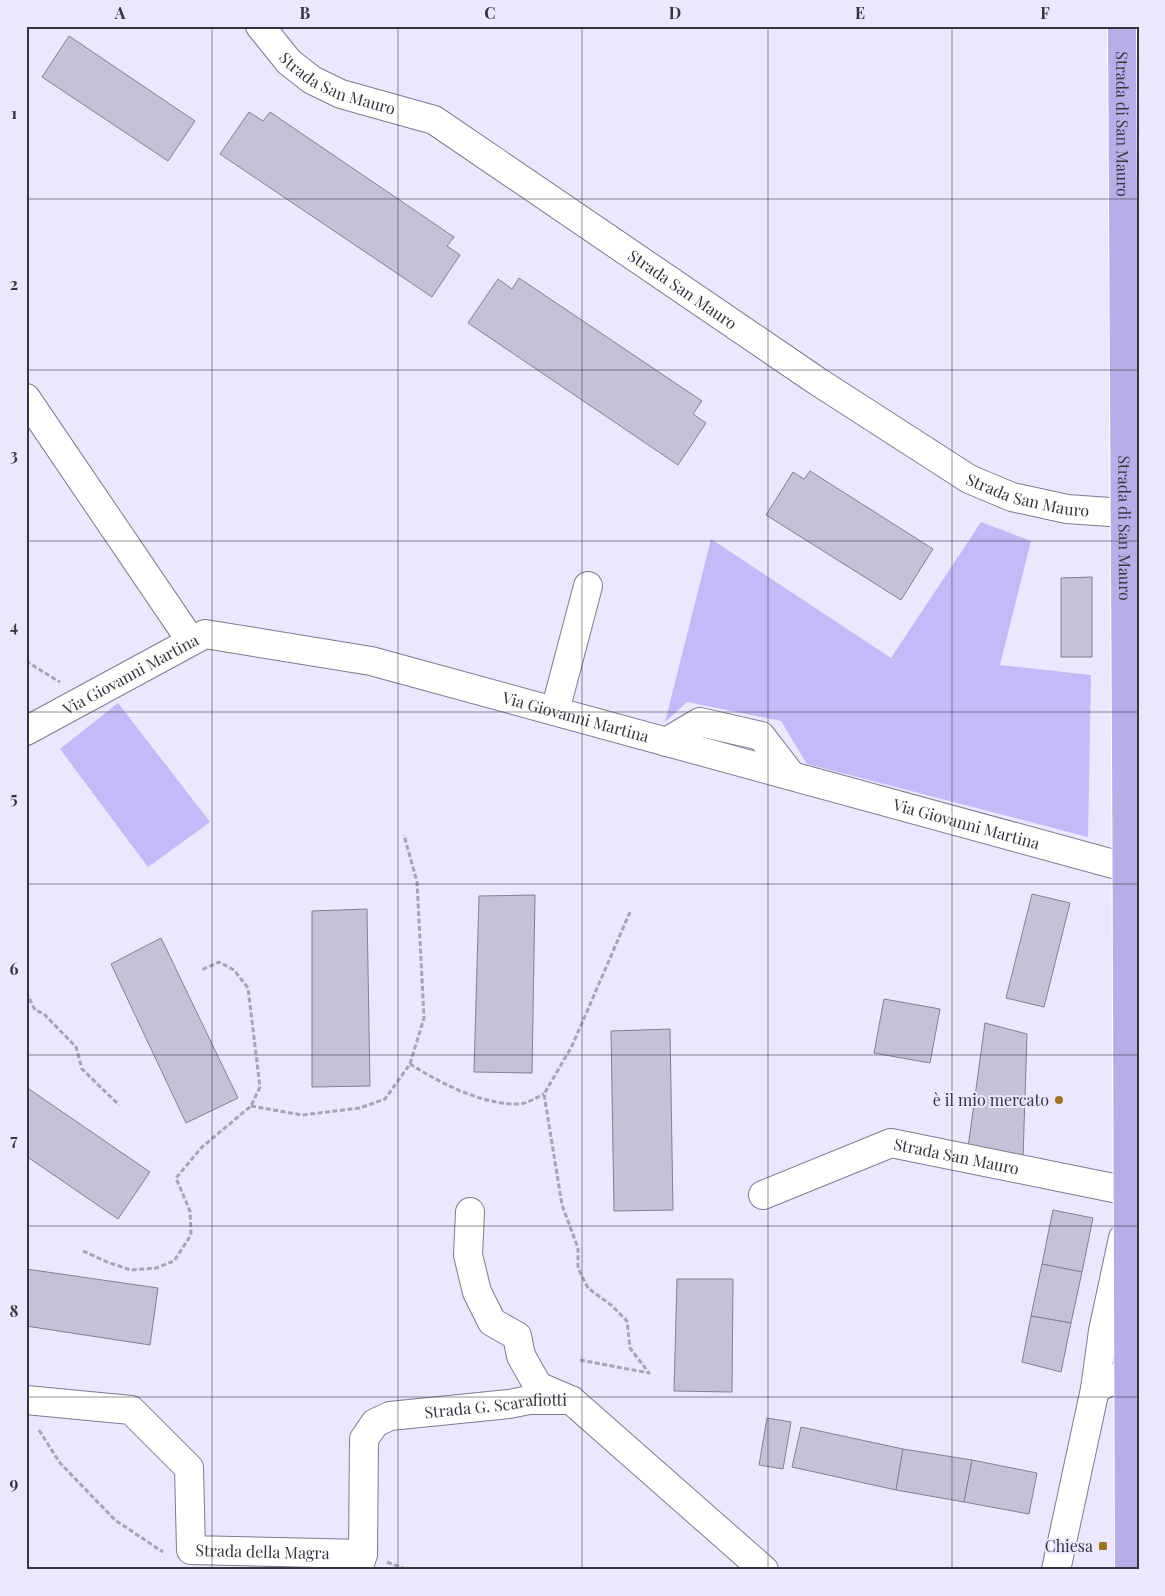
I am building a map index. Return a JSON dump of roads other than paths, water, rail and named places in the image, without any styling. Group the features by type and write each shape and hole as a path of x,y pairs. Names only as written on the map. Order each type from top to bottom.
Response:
{"main road":[{"name":"Strada di San Mauro","path":"1122,26 1124,513 1133,869 1128,1191 1133,1218 1134,1370 1129,1570"}],"street":[{"name":"Strada San Mauro","path":"260,26 289,62 312,80 341,94 434,120 818,381 969,479 1012,497 1067,509 1124,513"},
{"path":"26,398 192,641"},
{"path":"555,711 588,586"},
{"name":"Via Giovanni Martina","path":"26,732 204,634 371,661 1133,869"},
{"name":"Strada San Mauro","path":"763,1195 891,1143 1128,1191"},
{"path":"470,1212 468,1255 477,1292 492,1322 517,1336 521,1356 538,1386 571,1400"},
{"path":"1056,1570 1095,1389 1103,1331 1133,1218"},
{"path":"1095,1389 1134,1370"},
{"name":"Strada della Magra","path":"26,1400 131,1410 189,1468 191,1550 361,1562"},
{"name":"Strada G. Scarafiotti","path":"361,1562 364,1439 375,1423 390,1416 509,1404 529,1400 571,1400 764,1570"}],"place":[{"name":"è il mio mercato","path":"1059,1100"},
{"name":"Chiesa","path":"1103,1546"}]}
